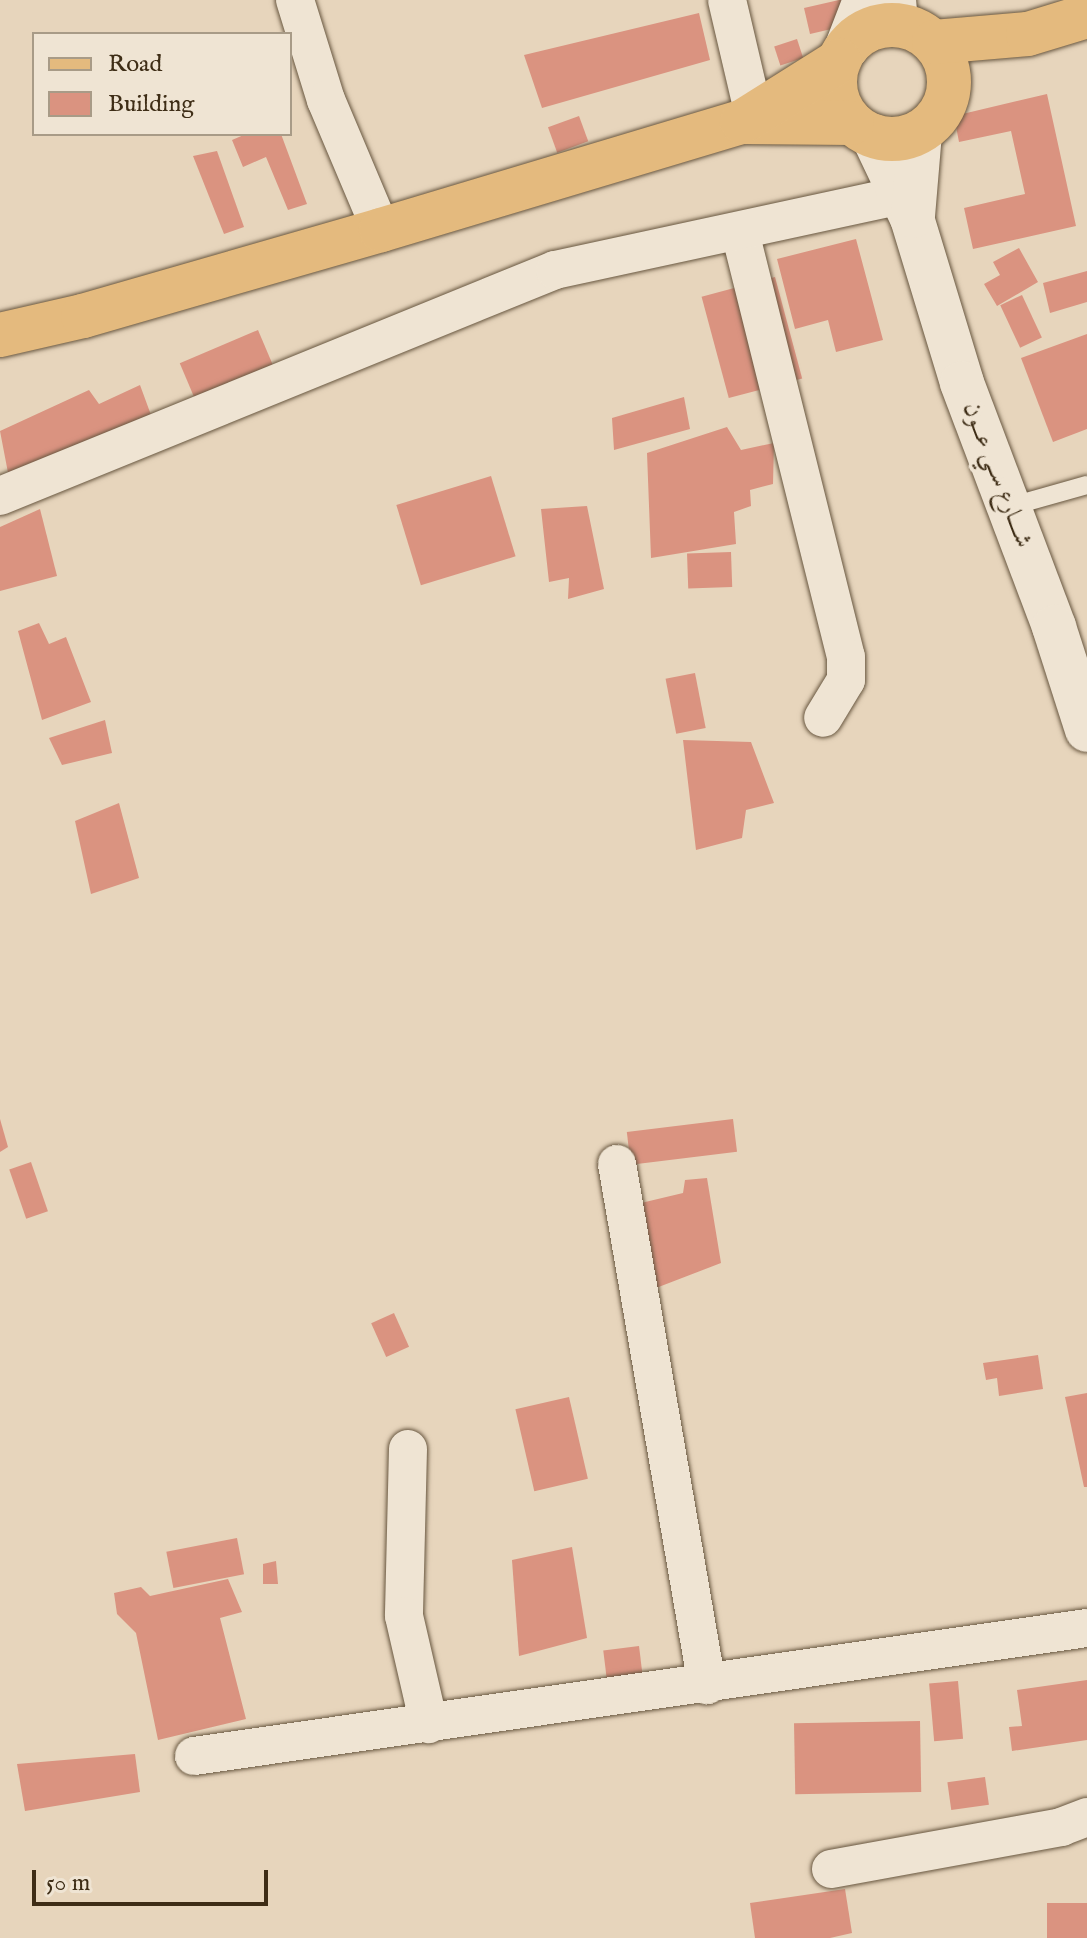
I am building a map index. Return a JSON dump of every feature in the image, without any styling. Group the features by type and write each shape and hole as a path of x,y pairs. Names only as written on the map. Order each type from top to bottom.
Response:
{"main road":[{"path":"748,118 863,129 897,139 920,132 938,116 950,87 1028,34 1087,16"},
{"path":"0,335 83,316 381,230 748,118 843,54 875,28 897,17 1028,34"},
{"path":"897,17 943,55 950,87"},
{"path":"843,54 836,95 863,129"}],"street":[{"path":"295,0 326,100 381,230"},
{"path":"727,0 748,118"},
{"path":"863,129 907,207"},
{"path":"907,207 920,132"},
{"path":"0,496 555,270 740,232 907,207"},
{"name":"شــــارع ســي عـــون","path":"907,207 962,383 1054,627 1087,730"},
{"path":"740,232 846,657 846,680 823,718"},
{"path":"617,1164 707,1685"},
{"path":"408,1449 404,1616 429,1724"},
{"path":"194,1756 707,1685 1087,1628"},
{"path":"831,1869 1061,1827 1087,1817"}],"lane":[{"path":"1009,507 1087,485"}],"building":[{"path":"848,0 853,24 810,34 804,8"},
{"path":"699,13 710,60 542,108 524,55"},
{"path":"797,39 803,58 780,65 774,46"},
{"path":"1047,94 1076,226 973,249 964,208 1025,194 1011,131 959,142 954,116"},
{"path":"579,116 588,141 557,153 548,127"},
{"path":"241,136 282,136 307,204 288,210 266,157 243,167 232,140"},
{"path":"217,151 244,227 224,234 193,156"},
{"path":"856,239 883,340 836,352 828,320 795,329 777,259"},
{"path":"1019,248 1038,282 997,306 984,284 1000,275 993,262"},
{"path":"1087,271 1087,302 1050,313 1043,283"},
{"path":"775,277 802,378 729,398 702,297"},
{"path":"1022,295 1042,338 1020,348 1000,305"},
{"path":"258,330 273,365 195,398 180,363"},
{"path":"1087,334 1087,429 1053,442 1021,358"},
{"path":"140,385 151,415 9,478 0,431 89,390 99,404"},
{"path":"684,397 690,429 614,450 612,418"},
{"path":"727,427 741,450 774,443 773,484 750,490 751,506 734,512 736,544 651,558 647,453"},
{"path":"491,476 516,556 421,585 396,505"},
{"path":"587,506 604,589 568,599 569,578 549,582 541,509"},
{"path":"40,509 57,576 0,591 0,527"},
{"path":"731,552 732,587 688,589 687,554"},
{"path":"39,623 49,644 66,637 91,702 42,720 18,631"},
{"path":"695,673 706,728 676,734 666,679"},
{"path":"105,720 112,753 62,765 49,738"},
{"path":"683,740 751,742 774,803 746,810 742,838 696,850"},
{"path":"119,803 139,878 91,894 75,821"},
{"path":"0,1119 8,1147 0,1152"},
{"path":"733,1119 737,1152 631,1165 627,1132"},
{"path":"31,1162 48,1211 26,1219 9,1169"},
{"path":"707,1178 721,1263 656,1288 641,1203 683,1193 685,1180"},
{"path":"394,1313 409,1347 386,1357 371,1323"},
{"path":"1038,1355 1043,1389 999,1396 997,1378 986,1380 983,1363"},
{"path":"1087,1393 1087,1487 1084,1487 1065,1397"},
{"path":"569,1397 588,1479 534,1491 515,1409"},
{"path":"237,1538 244,1574 173,1588 166,1552"},
{"path":"572,1547 587,1638 519,1656 512,1560"},
{"path":"276,1561 278,1584 263,1584 263,1564"},
{"path":"228,1579 242,1612 220,1618 246,1719 158,1740 136,1633 117,1614 114,1593 141,1587 150,1596"},
{"path":"639,1646 643,1680 607,1684 603,1650"},
{"path":"1087,1680 1087,1740 1012,1751 1009,1727 1022,1726 1017,1690"},
{"path":"958,1681 963,1739 934,1741 929,1684"},
{"path":"920,1721 921,1792 795,1794 794,1723"},
{"path":"135,1754 140,1792 25,1811 17,1764"},
{"path":"985,1777 989,1805 951,1810 947,1782"},
{"path":"845,1889 852,1933 830,1938 755,1938 750,1903"},
{"path":"1047,1903 1087,1903 1087,1938 1047,1938"}]}
